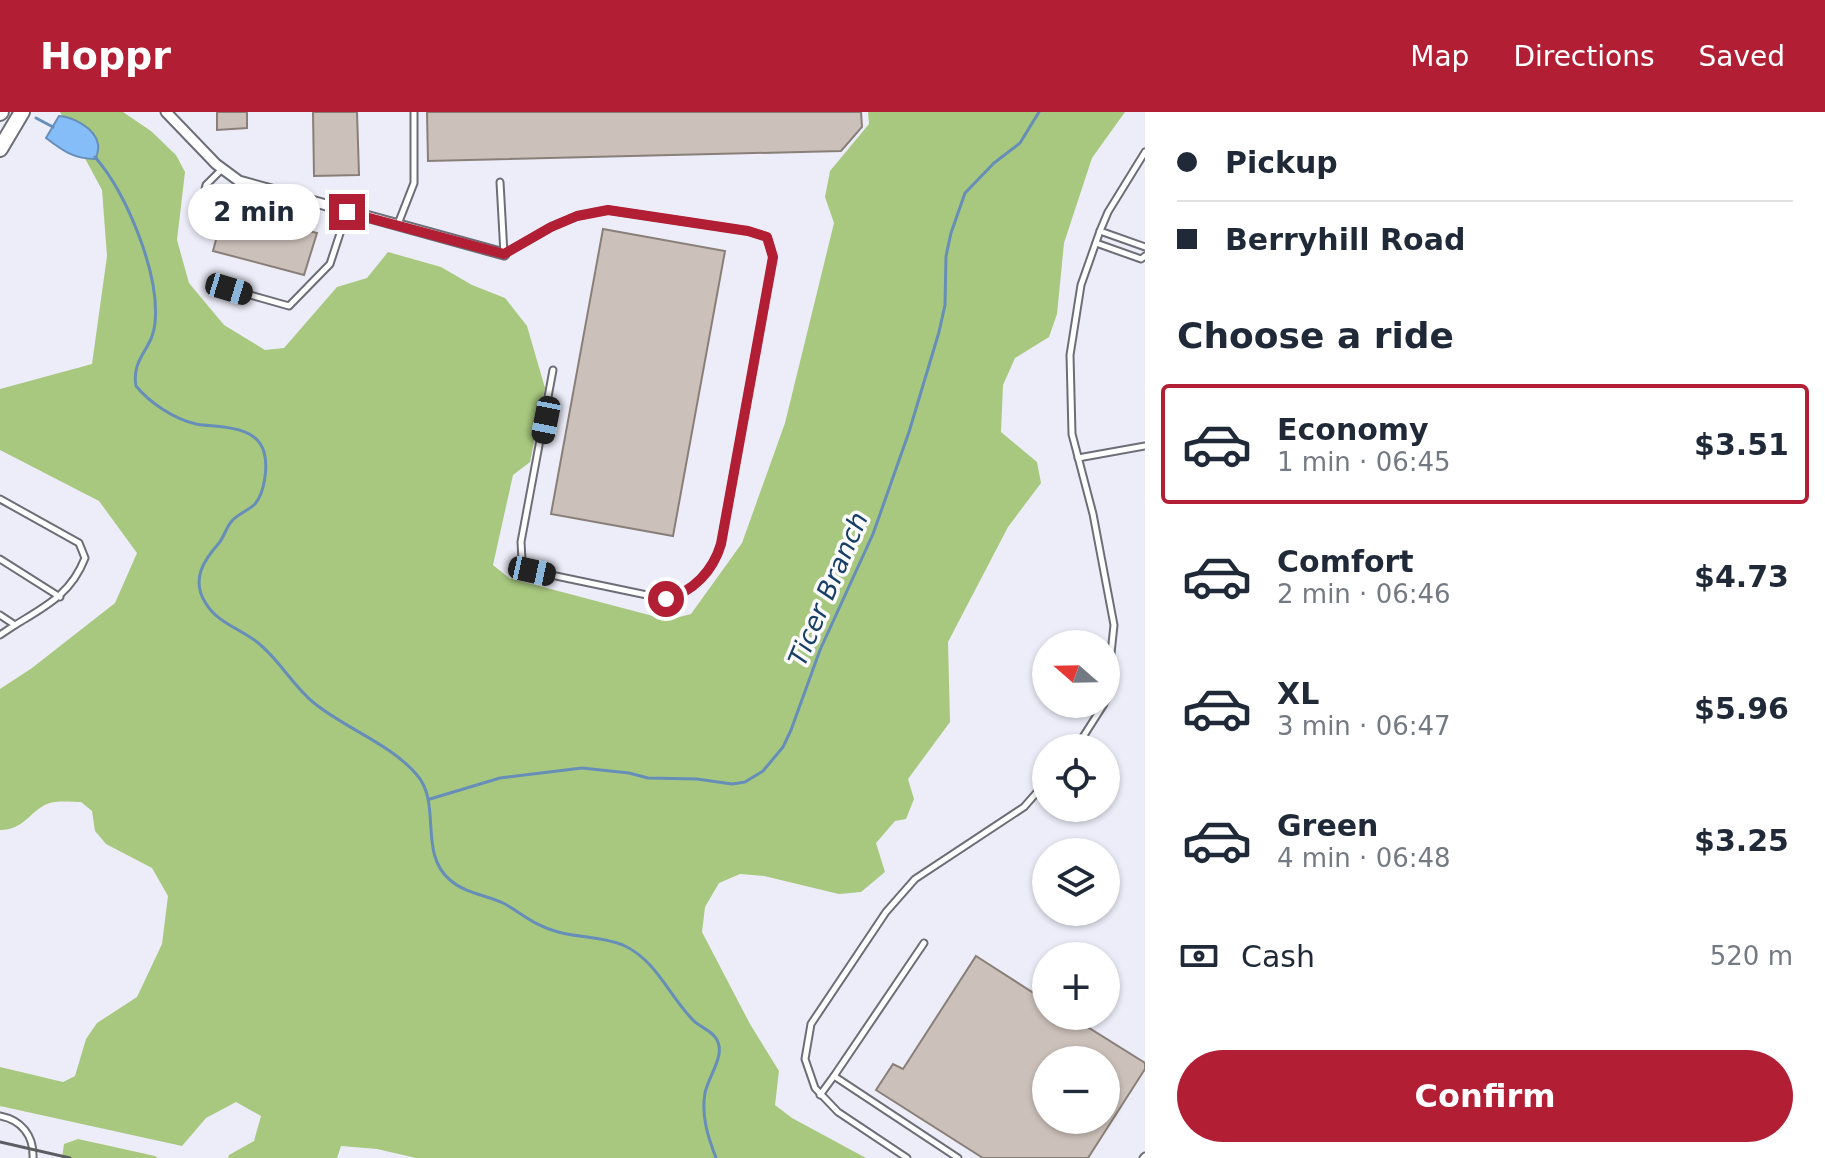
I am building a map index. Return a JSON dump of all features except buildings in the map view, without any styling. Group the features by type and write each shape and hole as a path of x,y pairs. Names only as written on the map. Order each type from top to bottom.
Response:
{"main road":[{"path":"0,149 22,112"}],"street":[{"path":"166,112 222,169 253,187 504,254"}],"lane":[{"path":"397,225 414,183 414,112"},
{"path":"1113,630 1093,514 1072,434 1070,355 1081,285 1100,231 1108,212 1145,152"},
{"path":"197,220 206,185 222,169"},
{"path":"500,182 504,254 551,227 577,216 608,210 748,231 767,237 773,257 721,544 718,556 701,580 682,595 666,599 532,571 522,560 521,542 553,370"},
{"path":"229,289 289,306 330,264 347,212"},
{"path":"1100,231 1145,247"},
{"path":"1096,243 1141,259 1145,256"},
{"path":"1078,458 1145,446"},
{"path":"0,499 79,543 85,558 79,573 60,597 0,635"},
{"path":"0,559 60,597"},
{"path":"0,615 15,625"},
{"path":"907,1158 838,1112 820,1095 805,1059 811,1024 886,912 915,879 1024,807 1032,798"},
{"path":"820,1095 924,943"},
{"path":"834,1076 958,1158"},
{"path":"0,1116 16,1119 29,1135 33,1158"}],"green space":[{"path":"60,112 123,112 151,131 176,155 185,172 177,240 189,283 224,325 265,350 284,348 337,287 367,278 388,252 441,267 472,285 505,298 527,326 545,388 530,462 513,475 493,565 509,578 668,620 691,614 742,543 785,423 834,223 825,197 830,171 869,124 868,112 1125,112 1092,158 1064,243 1057,314 1049,337 1015,358 1003,385 1001,432 1037,462 1041,483 1008,527 948,642 950,722 908,779 914,799 906,819 895,821 876,843 885,872 861,892 839,894 764,876 740,874 719,883 705,907 702,932 750,1024 779,1071 775,1105 792,1118 866,1158 416,1158 377,1149 341,1146 337,1158 228,1158 254,1141 261,1116 236,1102 206,1118 182,1146 0,1106 0,1067 63,1082 75,1076 86,1039 97,1023 137,997 162,944 168,896 152,868 106,844 95,831 92,811 81,802 47,804 21,824 0,830 0,689 115,603 137,553 99,501 0,450 0,389 92,364 107,256 102,190"},
{"path":"78,1139 158,1158 62,1158 64,1144"}],"water":[{"path":"59,116 77,121 93,133 98,144 96,159 69,153 46,138"}],"waterway":[{"name":"Ticer Branch","path":"430,799 500,778 582,768 648,778 697,779 732,784 745,782 763,771 783,747 791,730 820,650 873,534 909,432 939,332 945,305 946,256 965,193 994,163 1020,143 1039,112"},
{"path":"36,118 53,127"},
{"path":"95,157 129,213 147,259 152,282 155,323 139,361 136,386 155,404 188,422 235,429 253,436 264,452 265,479 258,499 231,522 201,570 199,585 205,602 222,620 265,649 314,703 394,754 417,775 428,800 435,856 440,869 450,880 505,904 550,930 623,945 653,968 683,1009 718,1043 718,1057 704,1102 706,1126 716,1158"}],"railway":[{"path":"0,1142 70,1158"}],"route":[{"path":"347,212 504,254 577,216 608,210 748,231 767,237 773,257 718,556 701,580 682,595 666,599"}]}
